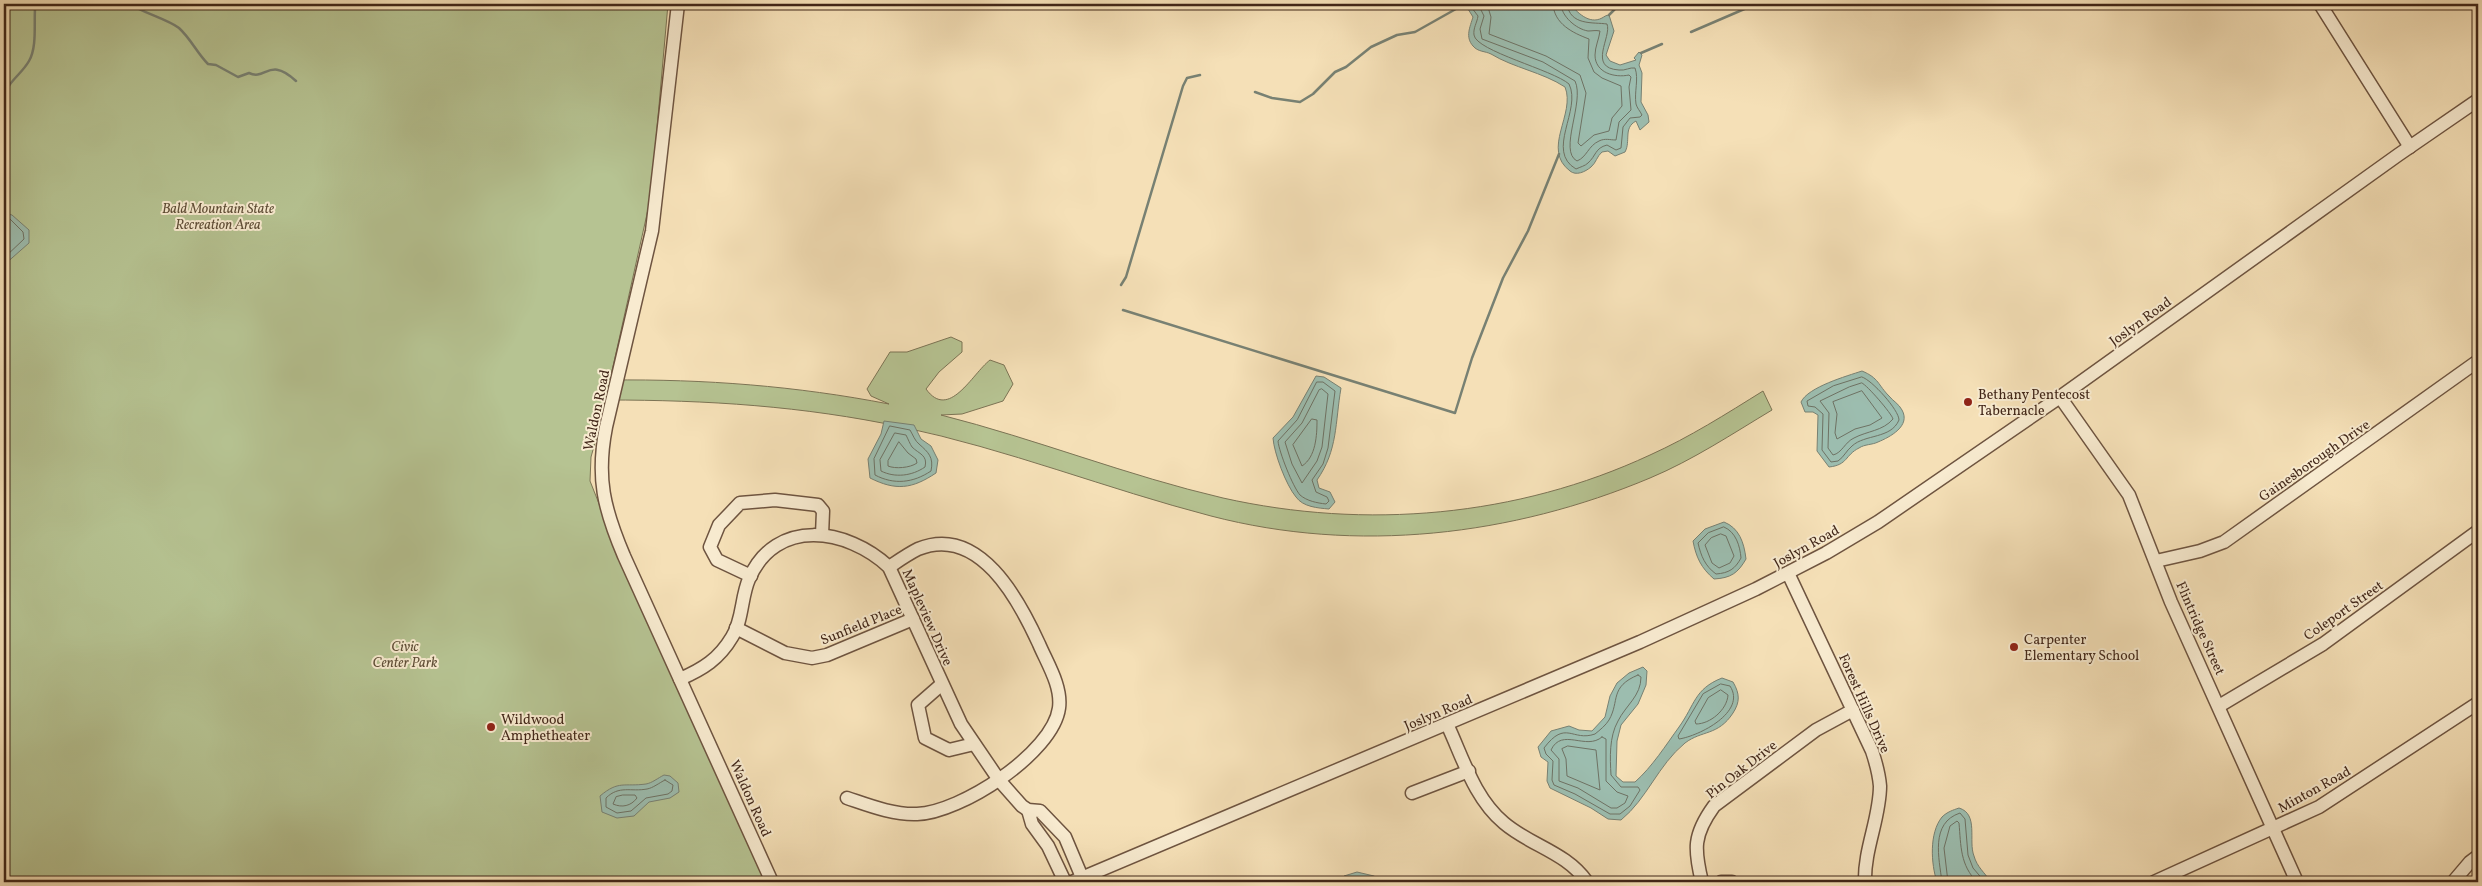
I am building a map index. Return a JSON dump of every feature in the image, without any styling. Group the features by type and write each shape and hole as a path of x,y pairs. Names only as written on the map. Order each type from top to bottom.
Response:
{"street":[{"name":"Waldon Road","path":"678,4 652,230 608,418 600,470 602,496 609,522 772,882"},
{"path":"2320,4 2410,147"},
{"name":"Joslyn Road","path":"1080,881 1640,642 1788,573 1878,522 2060,397 2478,100"},
{"name":"Gainesborough Drive","path":"2156,561 2224,542 2478,361"},
{"name":"Flintridge Street","path":"2060,397 2129,495 2171,602 2297,882"},
{"path":"751,576 717,560 710,547 719,525 740,503 775,500 818,505 823,511 822,534"},
{"name":"Coleport Street","path":"2219,706 2323,644 2478,531"},
{"name":"Mapleview Drive","path":"680,679 715,660 731,639 751,576 758,562 770,550 780,543 792,539 822,534 855,543 874,554 889,567 961,724 999,780 1028,810 1032,824 1048,846 1065,882"},
{"path":"847,798 891,811 917,814 951,807 972,798 999,780 1027,756 1057,719 1059,705 1056,683 1015,597 984,560 959,547 942,544 919,549 889,567"},
{"name":"Forest Hills Drive","path":"1788,573 1872,751 1880,786 1867,856 1865,882"},
{"name":"Sunfield Place","path":"736,628 786,653 812,658 827,654 913,619"},
{"path":"942,684 918,705 925,738 949,750 974,744"},
{"name":"Minton Road","path":"2158,881 2319,807 2478,703"},
{"name":"Pin Oak Drive","path":"1702,882 1695,855 1696,838 1704,820 1714,806 1816,730 1853,710"},
{"path":"1447,724 1483,801 1504,824 1569,862 1587,882"},
{"path":"1412,793 1469,771"},
{"name":"Mapleview Drive","path":"1028,810 1040,811 1065,837 1080,881"},
{"path":"1048,846 1065,837"},
{"path":"2453,882 2470,862 2478,856"},
{"path":"1721,882 1732,882"}],"green space":[{"path":"4,4 668,4 651,196 610,380 716,382 785,388 889,404 871,396 867,389 890,352 907,352 951,337 962,342 962,352 939,372 926,389 935,398 943,400 952,398 990,360 1004,365 1013,384 1003,401 962,414 941,415 1152,479 1223,498 1277,508 1331,514 1386,515 1440,512 1494,504 1547,492 1599,476 1665,448 1722,417 1763,391 1772,410 1682,463 1650,478 1598,498 1544,514 1489,526 1433,533 1378,536 1322,534 1266,528 1211,516 980,446 865,420 792,409 718,403 607,400 591,457 590,481 621,559 766,882 4,882"}],"water":[{"path":"1461,4 1570,4 1588,19 1597,20 1609,15 1614,31 1606,55 1610,61 1620,65 1636,60 1634,58 1639,52 1642,55 1639,65 1642,73 1641,102 1648,115 1649,122 1640,130 1636,121 1632,124 1628,131 1625,152 1615,156 1608,151 1602,152 1593,165 1586,170 1580,173 1570,171 1562,162 1559,152 1559,142 1566,108 1567,97 1565,87 1547,77 1475,48 1469,39 1473,17 1468,9"},
{"path":"4,213 12,215 29,230 29,243 4,265"},
{"path":"1862,371 1875,379 1899,406 1904,416 1904,421 1898,430 1888,437 1861,447 1840,464 1829,467 1817,451 1818,415 1813,412 1805,412 1801,402 1819,387"},
{"path":"1316,376 1324,377 1341,388 1332,447 1324,469 1317,480 1319,488 1330,492 1335,502 1329,509 1307,505 1296,497 1281,469 1273,438 1293,417"},
{"path":"884,421 914,425 921,439 931,446 938,460 936,473 919,482 904,486 888,485 870,478 868,459 881,434"},
{"path":"1724,522 1740,536 1746,559 1733,574 1714,579 1700,562 1693,541 1705,529"},
{"path":"1643,667 1647,671 1646,685 1638,704 1621,725 1617,741 1616,776 1623,782 1635,782 1647,770 1679,727 1696,698 1713,682 1722,678 1733,682 1738,694 1738,702 1733,713 1722,726 1691,739 1667,761 1630,812 1621,820 1608,819 1591,808 1550,788 1547,781 1548,762 1541,757 1538,747 1551,731 1569,726 1579,730 1592,731 1605,717 1610,696 1617,683 1629,673"},
{"path":"664,775 670,776 678,783 679,792 670,798 649,802 634,816 617,818 602,812 600,796 612,788 622,785 638,785 653,782"},
{"path":"1959,808 1969,816 1972,829 1972,850 1975,860 1991,882 1937,882 1933,866 1932,849 1935,831 1942,817 1948,812"},
{"path":"1357,872 1374,876 1383,882 1352,882 1344,876"}],"waterway":[{"path":"4,97 8,87 26,66 32,55 35,36 35,9 33,4"},
{"path":"130,4 179,28 208,64 216,65 238,77 249,73 255,75 280,70 296,81"},
{"path":"1609,15 1620,4"},
{"path":"1691,32 1756,4"},
{"path":"1255,92 1272,98 1300,102 1313,94 1335,72 1346,67 1371,47 1397,35 1415,32 1463,5"},
{"path":"1641,53 1662,44"},
{"path":"1121,285 1126,277 1183,86 1187,78 1200,75"},
{"path":"1123,310 1455,413 1472,358 1503,278 1528,231 1559,154"}],"place":[{"name":"Bethany Pentecost Tabernacle","path":"1968,402"},
{"name":"Carpenter Elementary School","path":"2014,647"},
{"name":"Wildwood Amphetheater","path":"491,727"}],"park label":[{"name":"Bald Mountain State Recreation Area","path":"218,216"},
{"name":"Civic Center Park","path":"405,654"}]}
